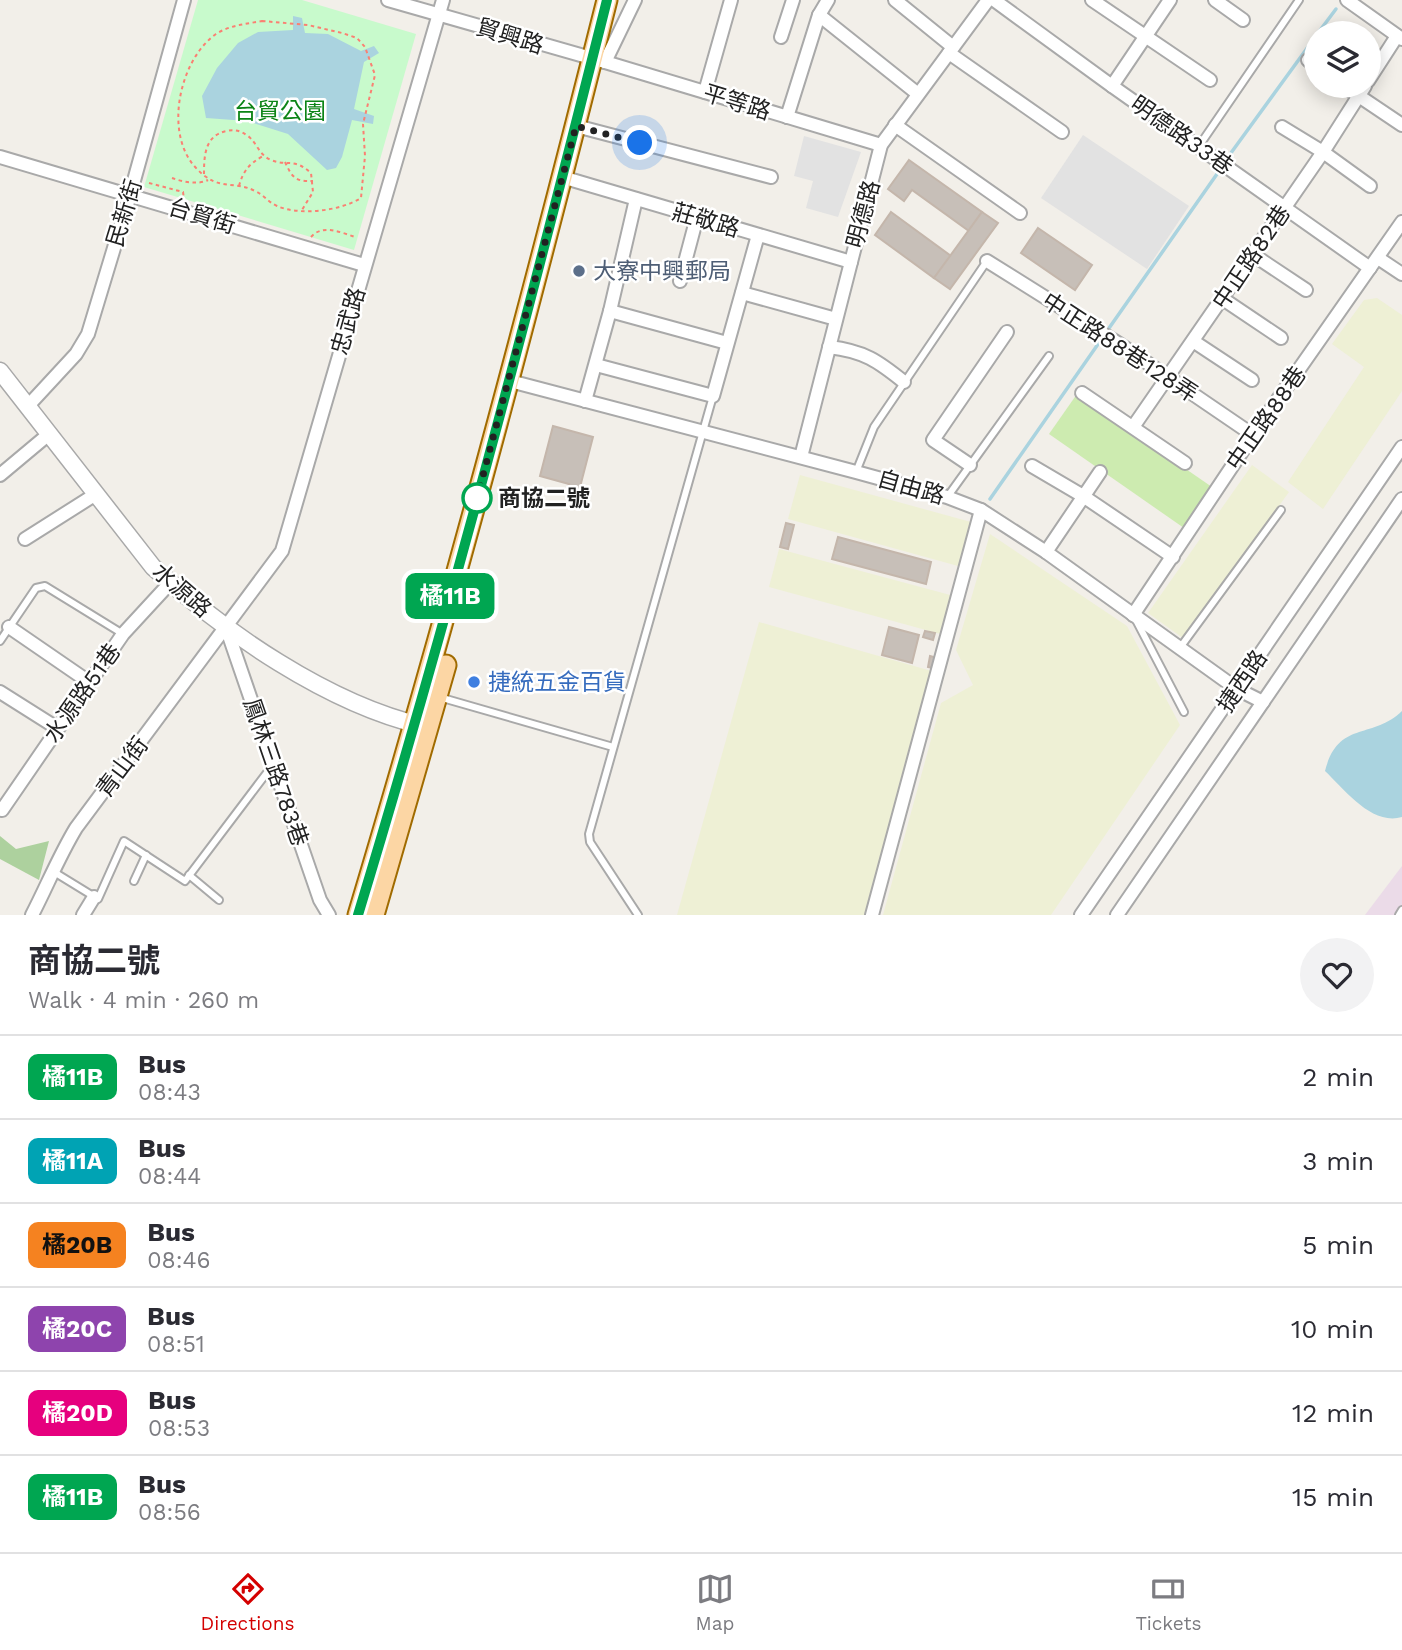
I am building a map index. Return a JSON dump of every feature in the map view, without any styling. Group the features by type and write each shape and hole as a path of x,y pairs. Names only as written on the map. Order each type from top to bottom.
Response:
{"main road":[{"path":"358,915 422,725 437,696 582,127 598,61 607,0"},
{"path":"598,61 620,0"},
{"path":"374,915 422,725 516,383"}],"street":[{"name":"民新街","path":"27,407 76,354 88,334 184,0"},
{"name":"貿興路","path":"388,0 598,61"},
{"name":"忠武路","path":"226,627 282,551 443,0"},
{"path":"598,61 635,0"},
{"path":"705,92 732,0"},
{"path":"781,37 793,0"},
{"path":"788,117 819,15 828,0"},
{"path":"895,0 951,50 1062,132"},
{"name":"明德路33巷","path":"994,0 1286,207 1374,263 1402,274"},
{"path":"1092,0 1210,80"},
{"path":"1112,86 1170,0"},
{"path":"1215,0 1243,20"},
{"path":"1354,2 1400,37 1381,63"},
{"name":"明德路","path":"801,457 881,145 951,50 981,3"},
{"path":"819,15 918,94"},
{"name":"平等路","path":"598,61 881,145"},
{"name":"中正路82巷","path":"1133,427 1286,207 1358,98"},
{"path":"1370,98 1402,125"},
{"path":"895,125 1020,213"},
{"path":"582,127 771,177"},
{"path":"1282,127 1370,186"},
{"name":"台貿街","path":"0,157 364,265"},
{"name":"莊敬路","path":"568,179 851,262"},
{"path":"585,401 610,311 636,199"},
{"path":"680,281 697,217"},
{"name":"中正路88巷","path":"1133,615 1253,435 1402,222"},
{"path":"596,365 713,396 758,235"},
{"path":"1252,254 1306,290"},
{"name":"中正路88巷128弄","path":"987,261 1253,435"},
{"path":"742,293 836,319"},
{"path":"1223,299 1281,338"},
{"path":"610,311 727,343"},
{"path":"970,465 933,440 1007,332"},
{"path":"1193,341 1252,380"},
{"path":"829,347 864,354 878,361 904,382"},
{"name":"水源路","path":"0,371 153,567 170,583 226,627 316,684 383,714 422,725"},
{"name":"自由路","path":"516,383 801,457 981,509 1046,552 1237,689 1263,702"},
{"path":"1082,393 1185,463"},
{"path":"0,475 49,434"},
{"name":"捷西路","path":"1082,915 1402,447"},
{"path":"1032,466 1083,496 1173,557"},
{"path":"1046,552 1100,472"},
{"path":"25,539 96,494"},
{"name":"捷西路","path":"1116,915 1402,499"},
{"path":"872,915 981,509"},
{"name":"水源路51巷","path":"1,809 123,634 170,583"},
{"path":"9,627 89,682"},
{"name":"鳳林三路783巷","path":"226,627 320,900 329,915"},
{"name":"青山街","path":"32,915 76,828 226,627"},
{"path":"0,692 57,728"},
{"path":"83,915 94,897"}],"lane":[{"path":"1199,146 1299,0"},
{"path":"856,472 874,427 987,261"},
{"path":"947,497 1049,356"},
{"path":"638,915 590,842 589,834 713,396"},
{"path":"1179,649 1281,510"},
{"path":"0,641 36,588 41,585 123,634"},
{"path":"1133,615 1184,712"},
{"path":"437,696 613,747"},
{"path":"54,872 98,899 124,841 185,881 274,765"},
{"path":"134,881 146,855"},
{"path":"189,875 219,900"},
{"path":"1399,915 1402,910"}],"path":[{"path":"262,21 308,25 357,38 365,47 375,75 363,124 365,156 361,198 325,209 302,210 279,207 270,203 259,192 209,180 188,159 182,144 178,116 182,89 201,48 216,34 232,26 262,21"},
{"path":"177,88 182,89"},
{"path":"204,175 206,149 211,137 233,129 251,138 264,156 301,165 311,173 314,181 313,192 302,210"},
{"path":"239,187 243,173 253,162 264,156"},
{"path":"285,162 292,177 301,182 314,181"},
{"path":"172,178 201,183 209,180"},
{"path":"183,182 184,203"},
{"path":"149,183 183,192"},
{"path":"361,198 365,201"},
{"path":"308,241 313,233 327,229 355,237"}],"shaded area":[{"path":"1083,135 1189,206 1147,269 1041,198"},
{"path":"804,136 861,152 838,217 806,208 813,181 794,176"},
{"path":"1402,866 1402,915 1365,915"}],"green space":[{"name":"台貿公園","path":"198,0 302,0 416,34 354,250 144,187"},
{"path":"1377,298 1402,315 1402,391 1323,509 1288,482 1364,367 1332,344 1364,300"},
{"path":"1077,394 1212,487 1184,528 1049,434"},
{"path":"1252,465 1289,492 1183,638 1148,613"},
{"path":"800,475 971,522 958,566 788,519"},
{"path":"990,534 1127,626 1180,725 1051,915 883,915 941,703 973,685 956,650"},
{"path":"779,549 954,596 944,635 769,587"},
{"path":"759,622 935,672 867,915 677,915"},
{"path":"0,836 16,849 49,841 39,880 0,859"}],"water":[{"path":"293,16 302,18 305,33 328,34 361,51 374,46 379,53 364,62 354,109 374,116 373,124 352,120 342,157 336,168 327,170 288,134 247,121 206,118 202,96 217,68 238,43 258,32 293,30"},
{"path":"1402,711 1402,817 1391,818 1380,816 1360,804 1325,771 1338,744 1347,737 1391,720"}],"building":[{"path":"909,160 982,212 969,231 912,190 904,201 888,189"},
{"path":"891,212 951,256 934,278 875,235"},
{"path":"982,212 998,223 950,289 934,278"},
{"path":"1038,228 1092,265 1075,290 1021,253"},
{"path":"553,426 593,437 579,491 568,487 569,484 540,476"},
{"path":"786,523 794,525 788,549 780,547"},
{"path":"838,537 931,562 926,584 832,559"},
{"path":"889,627 919,635 912,663 882,655"},
{"path":"925,631 935,633 933,640 923,637"},
{"path":"930,656 940,659 937,669 928,667"}],"waterway":[{"path":"1327,21 1336,9"},
{"path":"1228,157 1304,52"},
{"path":"1107,331 1217,174"},
{"path":"990,499 1103,337"}],"bus line":[{"name":"橘11B","path":"358,915 415,724 510,381 607,0"}],"place":[{"name":"大寮中興郵局","path":"579,271"},
{"name":"商協二號","path":"477,498"},
{"name":"捷統五金百貨","path":"474,682"}],"route":[{"path":"477,498 576,126 640,143"}]}
